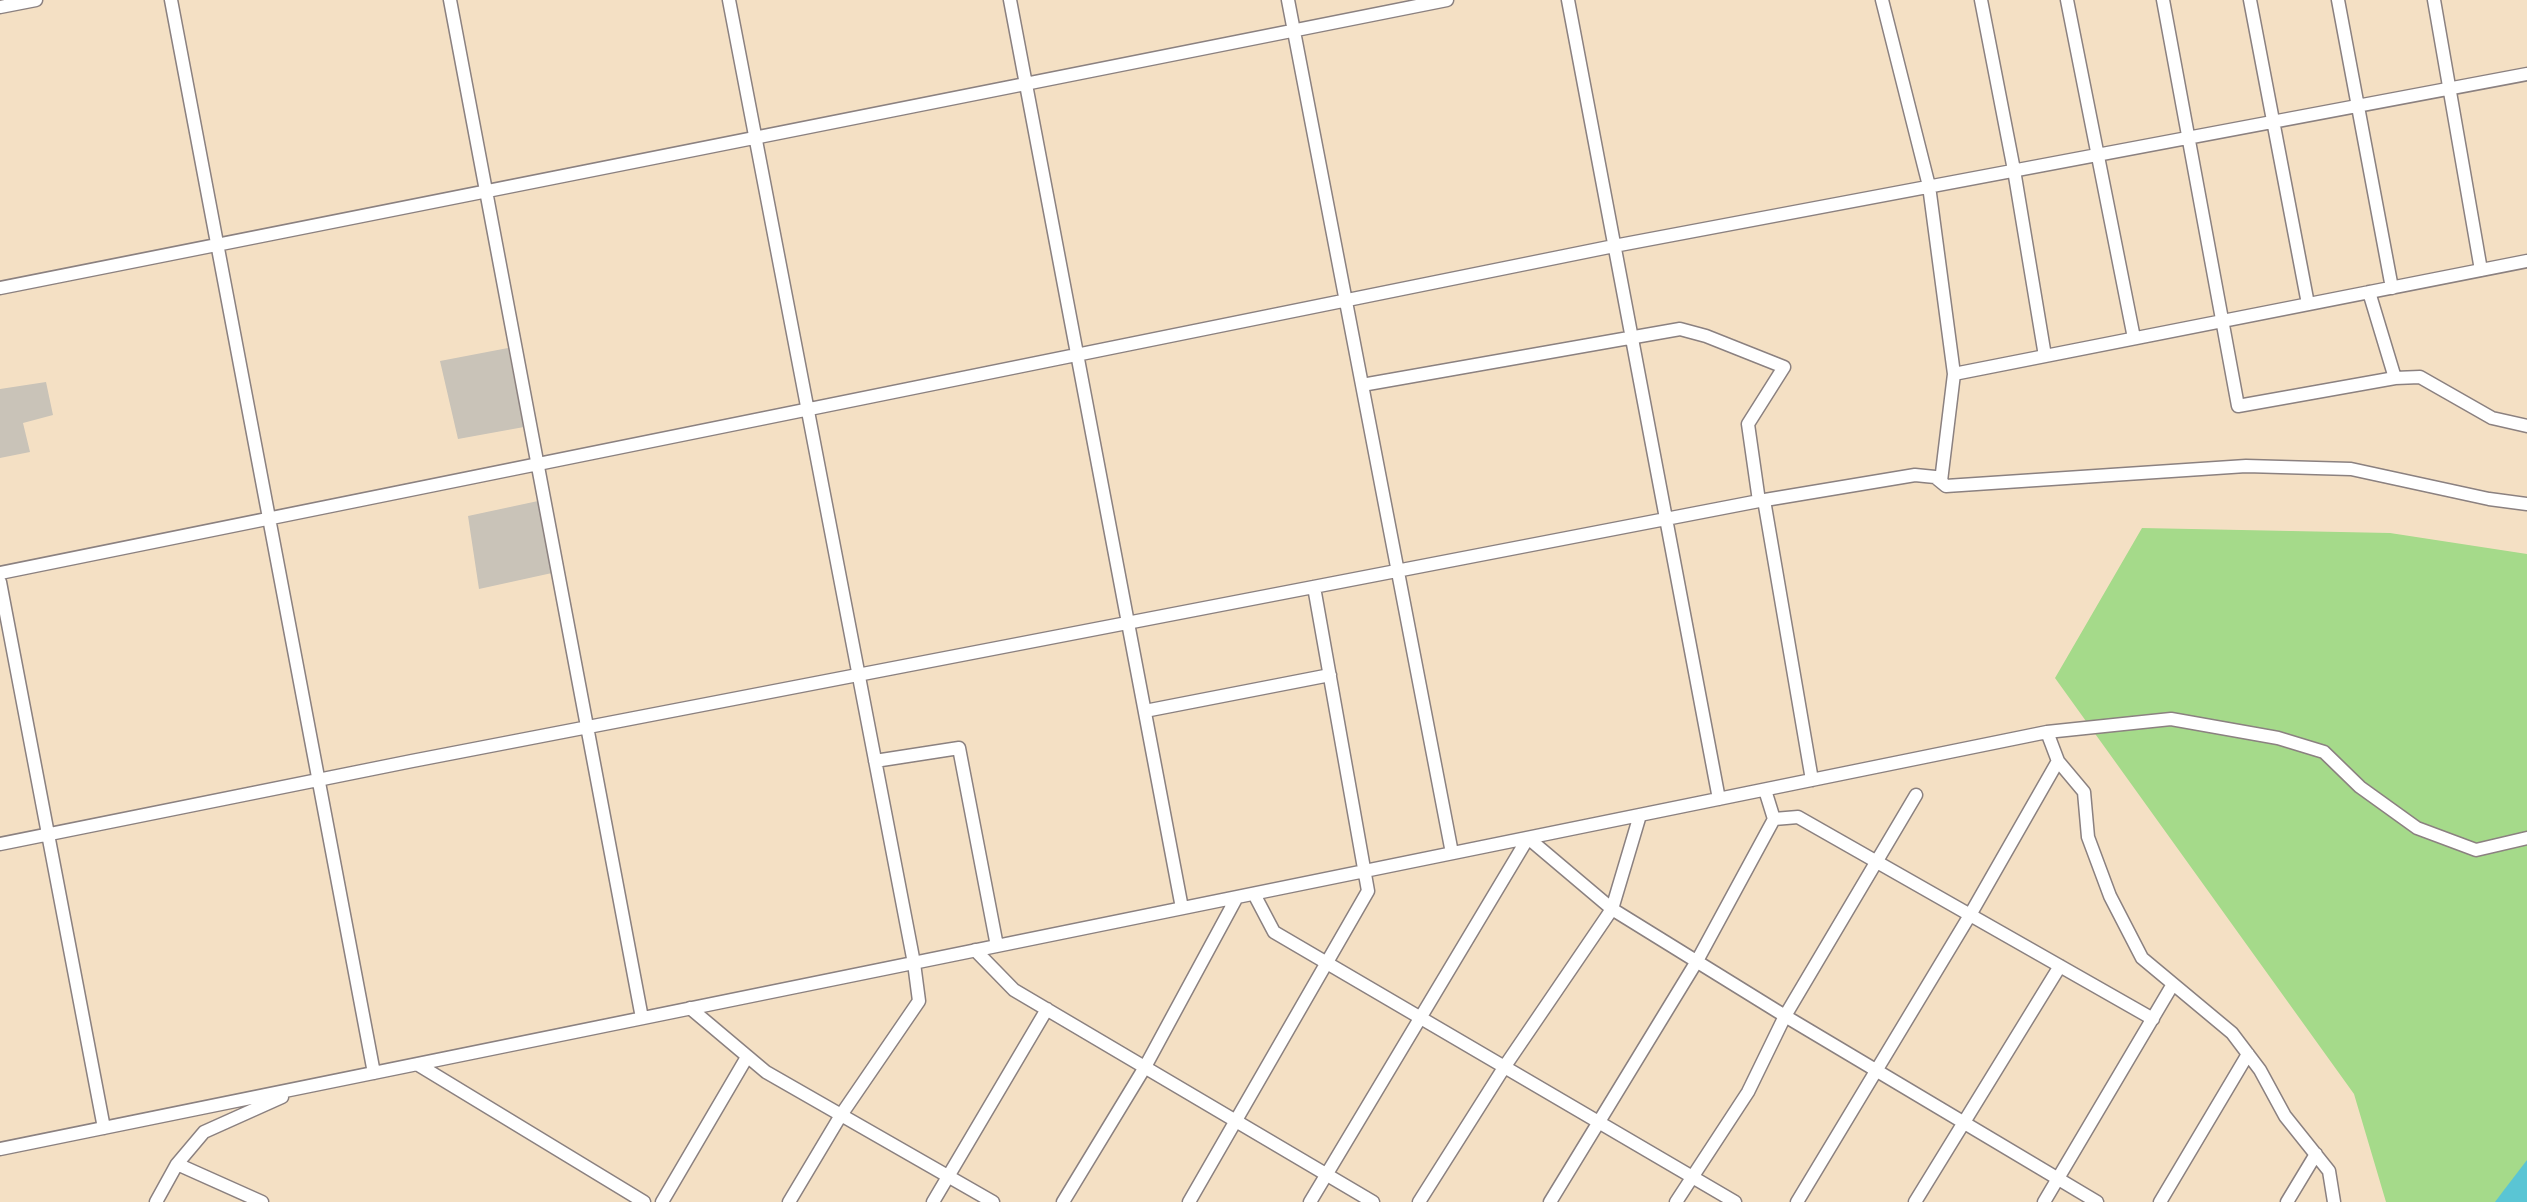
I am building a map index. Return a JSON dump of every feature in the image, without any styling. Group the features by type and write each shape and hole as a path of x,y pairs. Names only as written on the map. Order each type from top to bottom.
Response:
{"street":[{"path":"0,7 36,0"},
{"path":"171,0 374,1073"},
{"path":"450,0 642,1018"},
{"path":"729,0 914,963 919,1001 840,1115 789,1202"},
{"path":"1010,0 1182,908"},
{"path":"1288,0 1452,853"},
{"path":"0,288 1447,0"},
{"path":"1568,0 1719,799"},
{"path":"1885,0 1929,186 1954,374 1941,481"},
{"path":"1981,0 2014,170 2045,356"},
{"path":"2067,0 2096,155 2134,338"},
{"path":"2163,0 2238,406 2396,378 2420,377 2492,418 2527,426"},
{"path":"2250,0 2308,304"},
{"path":"2338,0 2392,288"},
{"path":"2434,0 2480,270"},
{"path":"0,572 1614,246 2527,74"},
{"path":"1954,374 2527,261"},
{"path":"2369,292 2396,378"},
{"path":"1362,385 1680,329 1706,336 1784,367 1748,424 1812,780"},
{"path":"0,844 1666,518 1915,476 1935,477 1946,486 2246,466 2351,469 2489,499 2527,504"},
{"path":"0,582 104,1128"},
{"path":"1189,1202 1328,964 1368,891 1366,871 1314,587"},
{"path":"1144,711 1330,675"},
{"path":"0,1149 2047,732 2171,719 2278,738 2324,752 2360,787 2417,828 2476,850 2527,838"},
{"path":"2047,732 2058,761 2084,792 2088,837 2110,896 2142,958 2232,1033 2260,1070 2285,1116 2329,1171 2334,1202"},
{"path":"875,761 960,748 996,946"},
{"path":"1797,1202 1970,915 2058,761"},
{"path":"1550,1202 1697,961 1774,819 1765,790"},
{"path":"1676,1202 1748,1092 1785,1016 1916,795"},
{"path":"1419,1202 1506,1066 1612,909 1640,815"},
{"path":"1774,819 1798,817 2153,1019"},
{"path":"1528,838 1612,909 1785,1016 2097,1202"},
{"path":"1310,1202 1528,838"},
{"path":"1254,894 1274,932 1506,1066 1735,1202"},
{"path":"1063,1202 1145,1067 1236,897"},
{"path":"975,950 1014,990 1373,1202"},
{"path":"1915,1202 2060,966"},
{"path":"2044,1202 2173,984"},
{"path":"690,1008 766,1072 993,1202"},
{"path":"933,1202 1047,1009"},
{"path":"2160,1202 2248,1054"},
{"path":"662,1202 747,1057"},
{"path":"417,1064 644,1202"},
{"path":"156,1202 177,1164 204,1132 303,1087"},
{"path":"2287,1202 2316,1154"},
{"path":"177,1164 262,1202"}],"shaded area":[{"path":"508,348 524,427 458,439 440,361"},
{"path":"46,382 53,415 23,423 30,452 0,458 0,389"},
{"path":"538,501 552,573 479,589 468,516"}],"green space":[{"path":"2142,528 2390,533 2527,554 2527,1202 2386,1202 2354,1094 2055,678"}],"water":[{"path":"2527,1160 2527,1202 2495,1202 2504,1190"}]}
